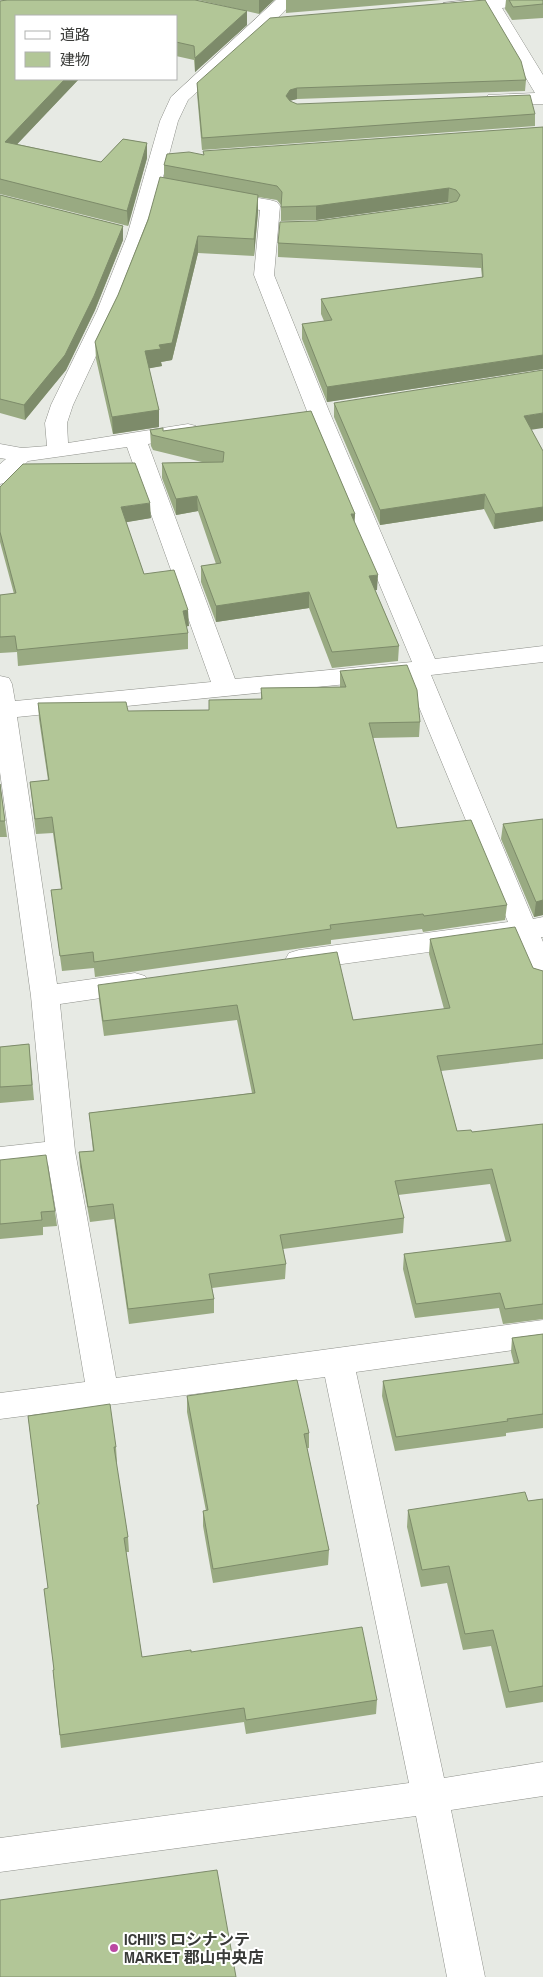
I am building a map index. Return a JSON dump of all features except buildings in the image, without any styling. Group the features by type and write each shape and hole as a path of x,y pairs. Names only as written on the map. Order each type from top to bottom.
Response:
{"street":[{"path":"58,451 56,424 62,405 108,311 128,234 151,184 169,122 180,97 286,0"},
{"path":"432,8 528,0"},
{"path":"490,2 543,91"},
{"path":"245,18 264,22 294,20"},
{"path":"474,100 543,98"},
{"path":"157,161 177,160"},
{"path":"151,184 270,206 278,229 264,275 421,668 534,928 543,975"},
{"path":"0,451 22,455 58,451 212,427"},
{"path":"135,439 226,688"},
{"path":"0,477 22,455"},
{"path":"2,711 543,654"},
{"path":"0,684 2,711 45,996 60,1152 103,1394"},
{"path":"270,964 534,928"},
{"path":"45,996 163,980"},
{"path":"0,1158 60,1152"},
{"path":"0,1406 103,1394 543,1333"},
{"path":"338,1362 466,1977"},
{"path":"0,1855 430,1797 543,1779"}],"place":[{"name":"ICHII’S ロシナンテ MARKET 郡山中央店","path":"114,1948"}]}
